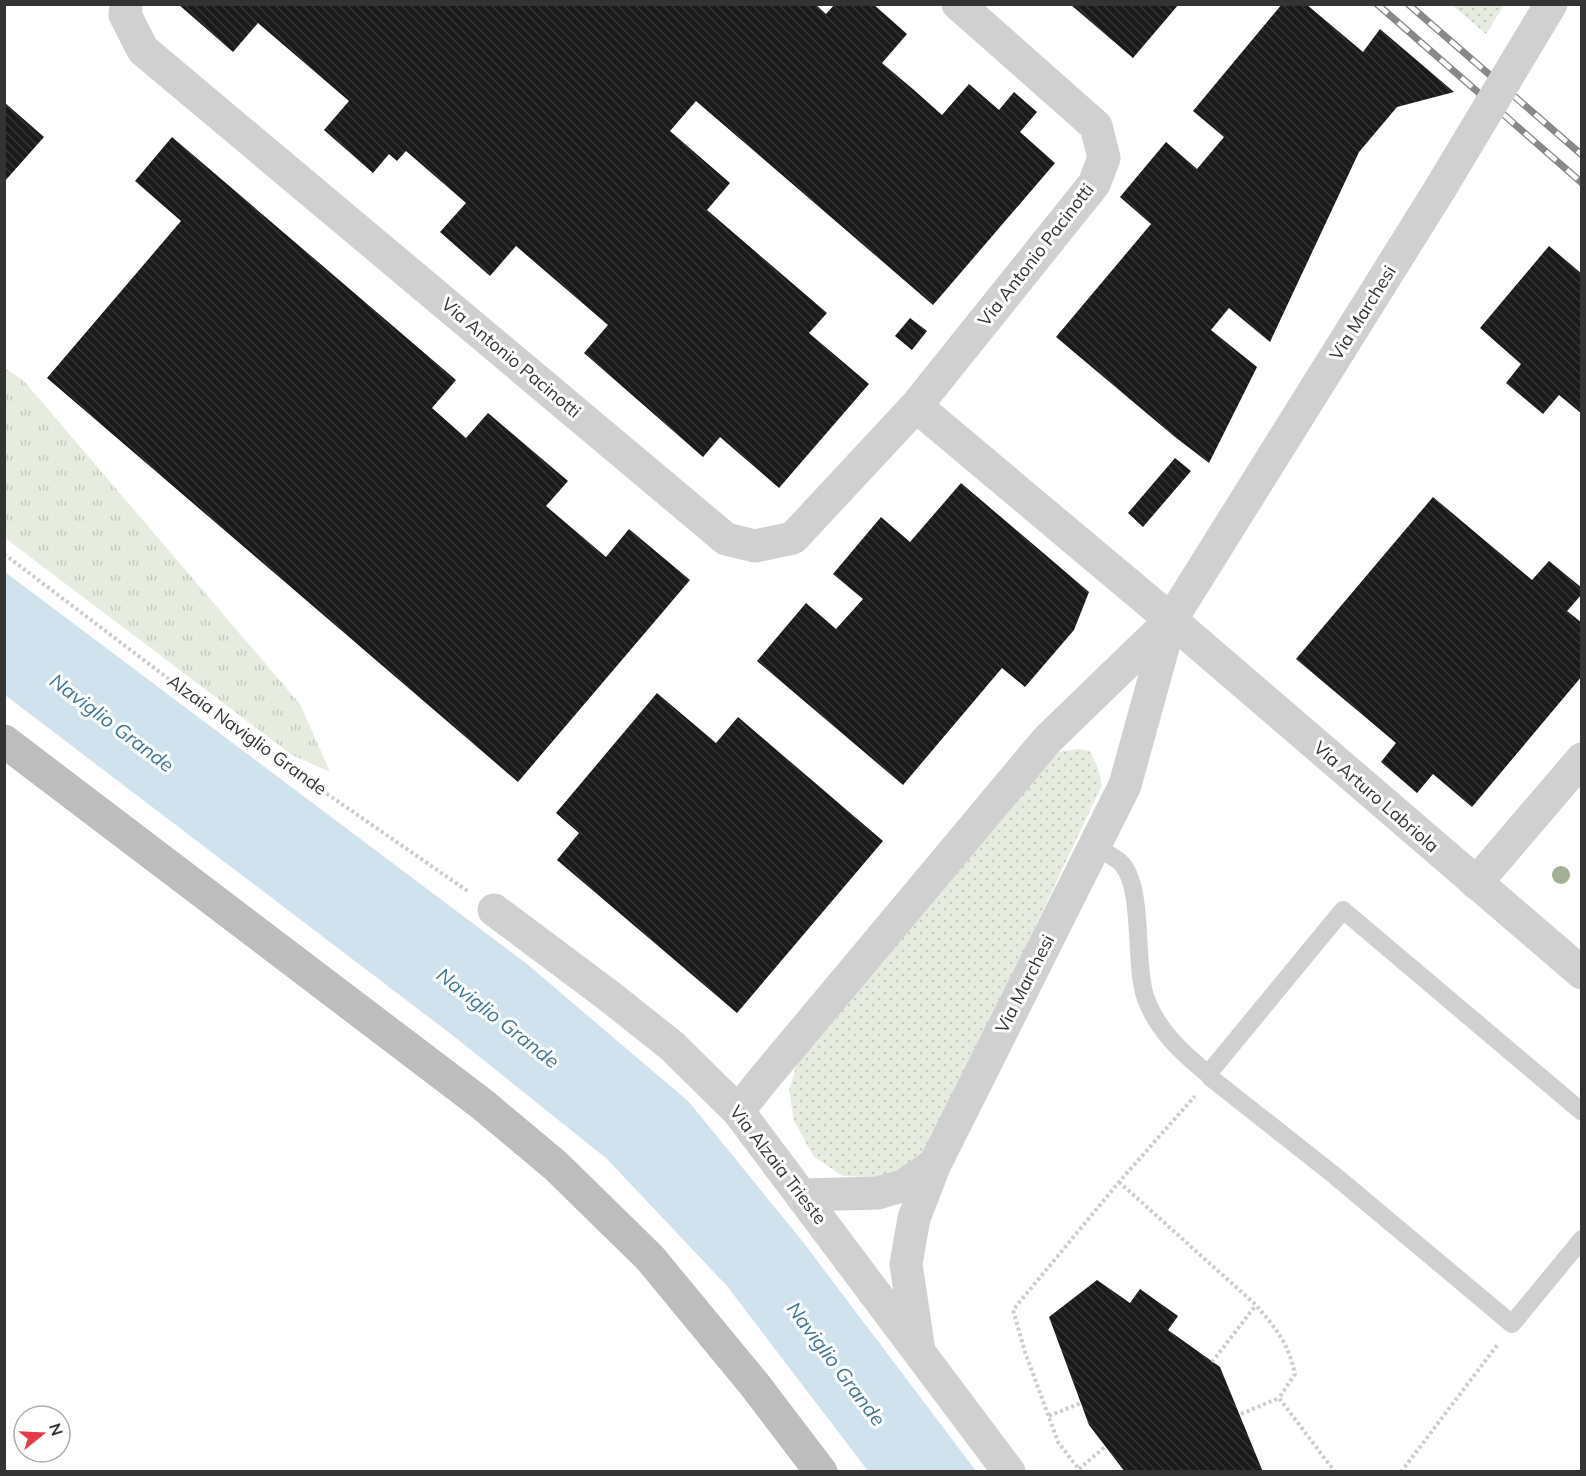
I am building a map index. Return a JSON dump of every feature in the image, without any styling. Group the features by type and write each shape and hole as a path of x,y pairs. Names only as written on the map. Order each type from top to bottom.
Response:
{"main road":[{"path":"4,741 472,1096 556,1166 650,1258 754,1384 821,1472"}],"street":[{"name":"Via Antonio Pacinotti","path":"126,4 124,15 143,50 726,539 756,546 793,538 916,406 1094,184 1104,158 1096,126 958,4"},
{"name":"Via Marchesi","path":"738,1111 1047,740 1171,620 1440,189 1551,4"},
{"path":"916,406 1171,620"},
{"name":"Via Marchesi","path":"919,1351 906,1264 914,1218 935,1164 1125,785 1171,620"},
{"name":"Via Arturo Labriola","path":"1171,620 1581,973"},
{"path":"1476,884 1581,759"},
{"name":"Via Alzaia Trieste","path":"494,910 672,1046 738,1111 1009,1472"},
{"path":"802,1195 878,1193 905,1185 935,1164"}],"lane":[{"path":"1095,847 1122,864 1131,883 1136,902 1140,969 1145,996 1159,1024 1183,1053 1326,1168 1512,1324 1581,1239"},
{"path":"1210,1076 1343,910 1581,1112"}],"path":[{"name":"Alzaia Naviglio Grande","path":"4,554 252,742 494,910"},
{"path":"1106,1446 1080,1470 1058,1442 1025,1352 1013,1310 1210,1076"},
{"path":"1119,1182 1256,1305 1276,1328 1290,1354 1295,1374 1279,1398 1241,1414"},
{"path":"1212,1362 1256,1305"},
{"path":"1401,1472 1512,1324"},
{"path":"1279,1398 1335,1472"},
{"path":"1049,1416 1081,1403"}],"green space":[{"path":"1452,5 1504,5 1486,34"},
{"path":"5,368 23,380 300,704 330,772 292,755 5,538"},
{"path":"1079,749 1090,751 1098,768 1102,785 933,1143 913,1165 877,1177 843,1176 814,1157 794,1121 789,1090 798,1060 1056,752"}],"water":[{"name":"Naviglio Grande","path":"5,572 527,964 689,1102 803,1242 976,1471 868,1471 727,1286 607,1159 456,1038 5,695"}],"building":[{"path":"178,4 815,4 826,14 835,4 873,4 907,34 882,63 942,115 969,84 999,110 1014,92 1037,112 1020,132 1055,163 933,305 696,101 670,131 730,183 707,210 827,313 809,333 869,384 779,488 720,437 703,457 584,353 608,325 516,246 490,276 440,232 466,203 406,151 397,161 389,154 373,173 324,130 349,101 258,23 233,52"},
{"path":"1070,4 1179,4 1133,58"},
{"path":"1282,4 1306,4 1363,52 1380,29 1454,92 1397,107 1359,152 1270,342 1229,308 1211,330 1257,367 1209,463 1056,337 1151,224 1120,197 1166,142 1197,169 1224,137 1193,111"},
{"path":"4,102 44,137 4,182"},
{"path":"172,137 456,380 432,408 466,438 488,413 568,481 546,506 606,557 629,529 690,580 518,782 47,378 181,221 135,181"},
{"path":"1549,246 1582,274 1582,414 1559,395 1543,414 1506,383 1521,364 1480,328"},
{"path":"910,318 927,331 912,350 895,336"},
{"path":"1175,458 1191,471 1143,527 1128,513"},
{"path":"961,483 1089,592 1074,630 1025,687 1002,668 903,785 757,661 806,603 836,629 863,599 833,574 881,517 910,542"},
{"path":"1433,497 1532,580 1549,561 1582,588 1582,594 1567,611 1582,623 1582,676 1472,807 1433,774 1417,793 1381,762 1396,743 1296,659"},
{"path":"657,693 716,743 738,717 883,841 737,1013 557,860 579,833 556,813"},
{"path":"1097,1280 1130,1303 1140,1289 1178,1316 1168,1330 1220,1367 1263,1472 1125,1472 1089,1425 1049,1317"}],"railway":[{"path":"1377,4 1582,183"},
{"path":"1408,4 1582,155"}]}
